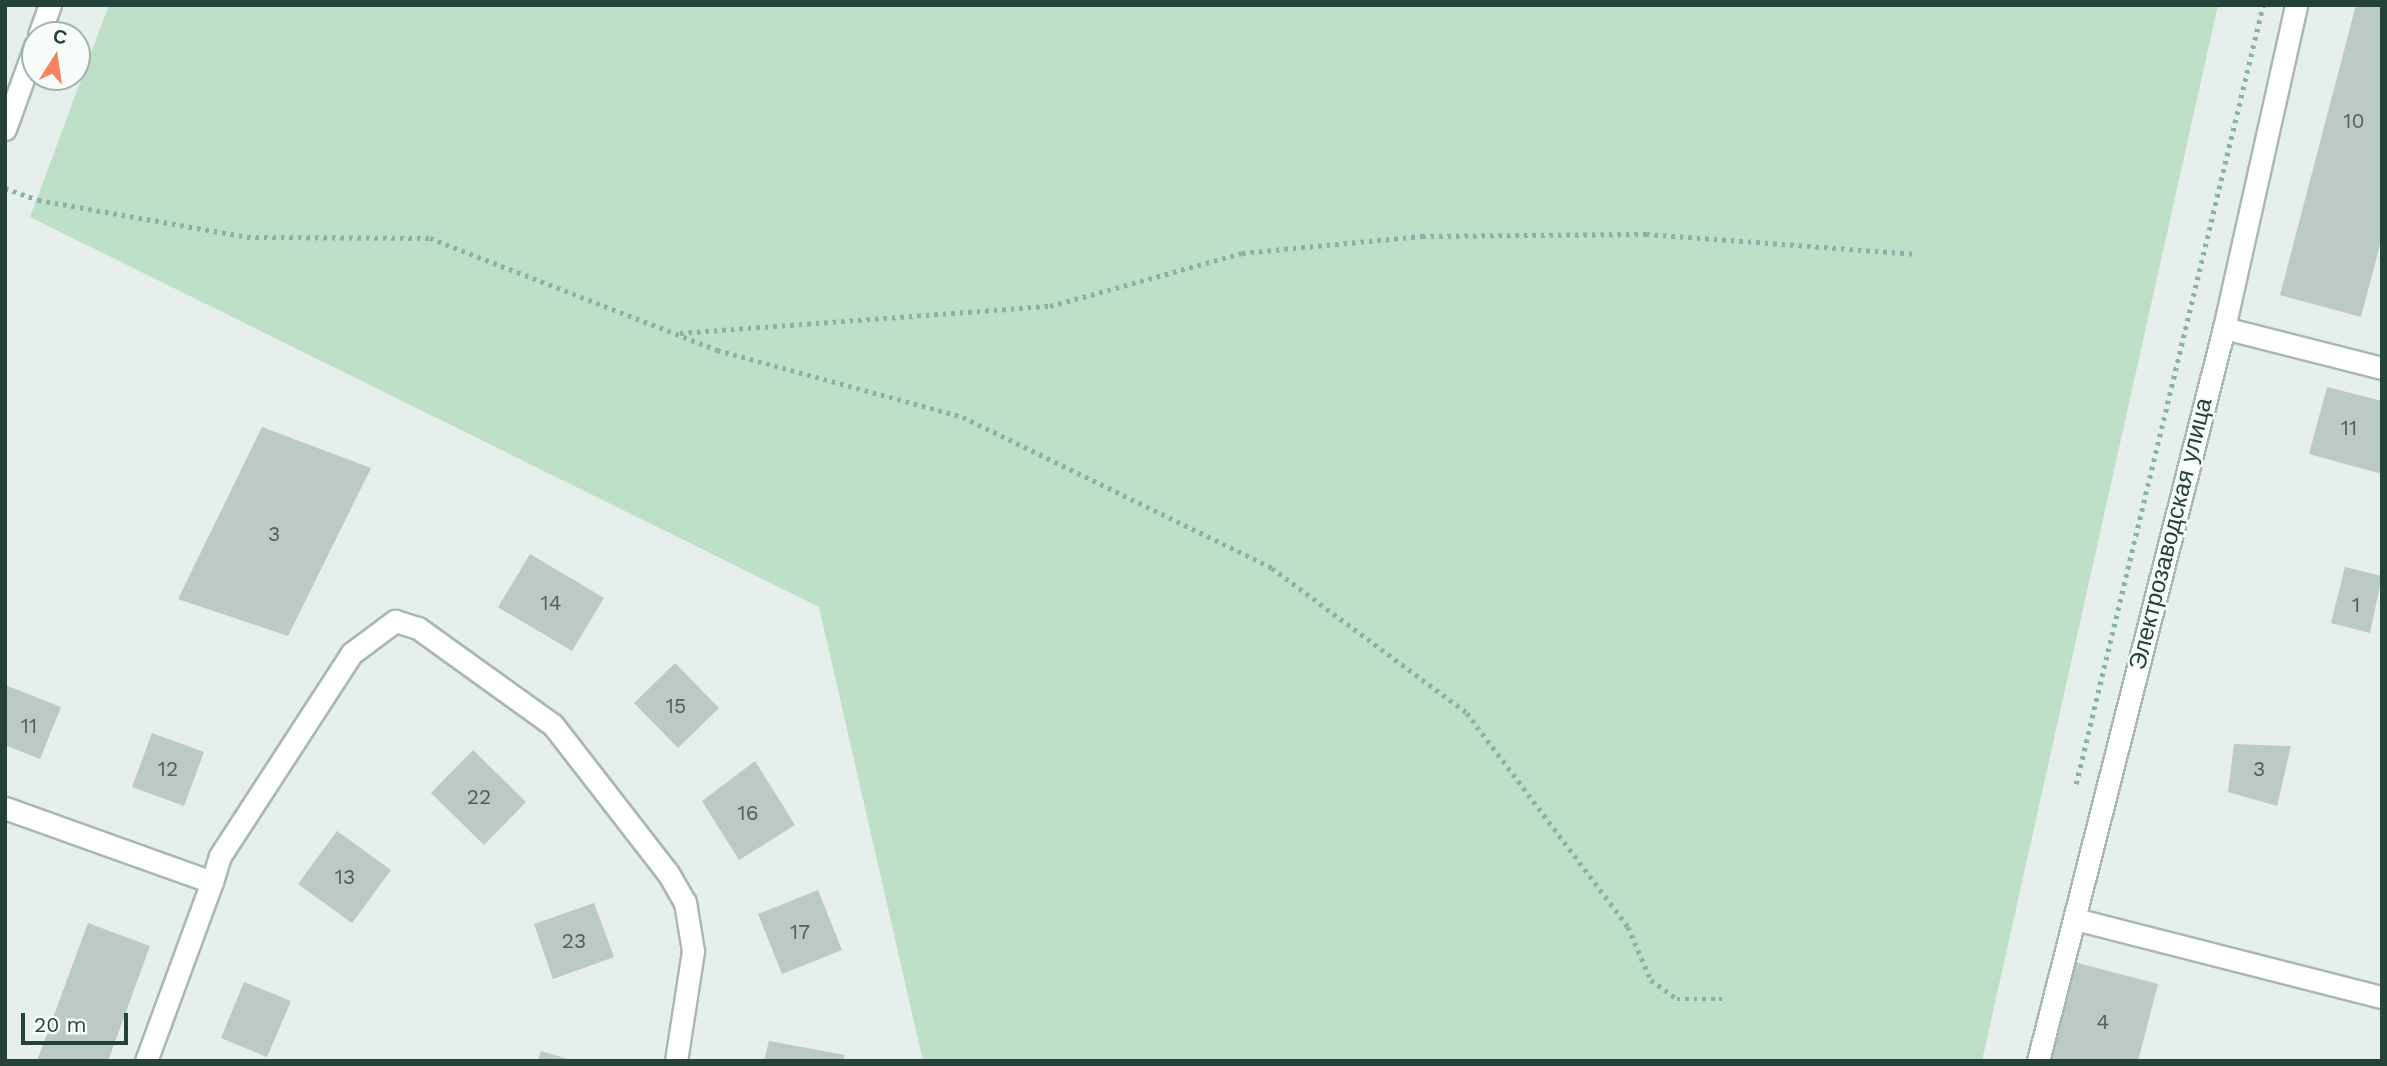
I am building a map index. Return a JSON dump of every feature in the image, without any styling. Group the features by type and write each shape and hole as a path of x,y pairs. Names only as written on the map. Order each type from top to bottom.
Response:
{"street":[{"name":"Электрозаводская улица","path":"2038,1061 2224,328 2295,5"},
{"path":"5,129 21,85"},
{"path":"2224,328 2382,368"},
{"path":"146,1061 220,856 352,653 396,621 418,628 553,726 668,873 685,902 693,951 676,1061"},
{"path":"5,808 212,882"},
{"path":"2075,919 2382,997"}],"path":[{"path":"2074,791 2263,5"},
{"path":"5,188 38,200 247,237 430,238 676,333 963,417 1272,568 1467,713 1628,927 1651,980 1677,999 1722,999"},
{"path":"676,333 1050,306 1242,253 1422,236 1646,234 1917,254"}],"green space":[{"path":"109,5 2218,5 1982,1061 923,1061 819,607 30,217 77,91 91,91 91,53"}],"building":[{"path":"2356,5 2382,5 2382,237 2361,317 2280,295"},
{"path":"2327,387 2382,401 2382,474 2309,454"},
{"path":"262,427 371,468 288,636 178,599"},
{"path":"530,554 604,598 572,651 498,607"},
{"path":"2345,567 2382,576 2370,633 2331,623"},
{"path":"675,663 719,708 678,748 634,703"},
{"path":"5,685 61,707 40,759 5,745"},
{"path":"152,733 204,752 184,806 132,787"},
{"path":"2234,744 2291,746 2277,806 2228,792"},
{"path":"473,750 526,802 484,845 431,793"},
{"path":"755,761 795,825 739,860 702,801"},
{"path":"337,831 391,870 352,923 298,884"},
{"path":"818,890 842,950 782,974 758,914"},
{"path":"594,903 614,957 553,979 534,924"},
{"path":"88,923 150,946 108,1061 37,1061"},
{"path":"2074,962 2158,984 2138,1061 2049,1061"},
{"path":"244,982 291,1001 267,1057 221,1038"},
{"path":"769,1041 845,1055 843,1061 764,1061"},
{"path":"541,1051 571,1060 571,1061 538,1061"}]}
